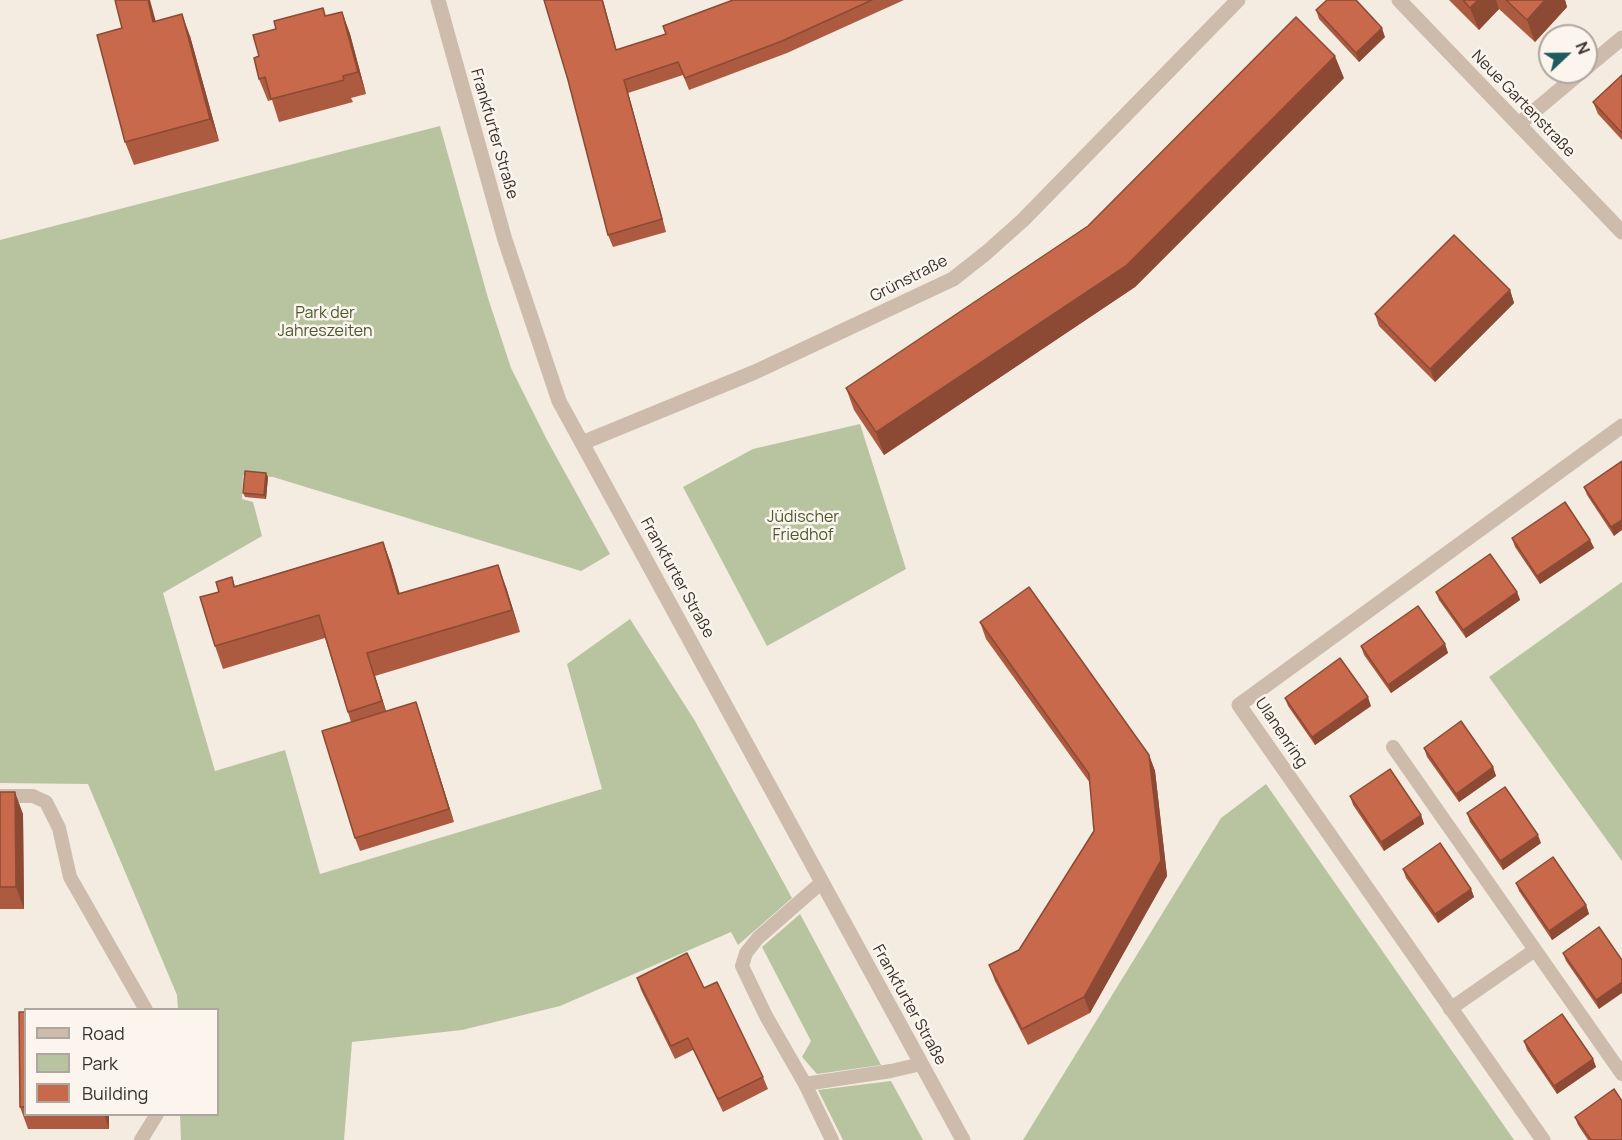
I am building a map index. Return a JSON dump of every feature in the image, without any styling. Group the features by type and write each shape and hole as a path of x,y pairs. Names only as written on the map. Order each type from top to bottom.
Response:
{"street":[{"name":"Frankfurter Straße","path":"438,0 505,240 559,401 963,1140"},
{"name":"Grünstraße","path":"582,443 755,372 953,279 1023,220 1238,0"},
{"name":"Neue Gartenstraße","path":"1399,0 1622,232"},
{"path":"1598,58 1622,38"},
{"path":"1519,124 1567,84"},
{"name":"Ulanenring","path":"1543,1140 1239,705 1622,426"}],"lane":[{"path":"1393,747 1622,1074"},
{"path":"0,796 33,796 46,802 58,828 70,877 145,1008"},
{"path":"822,882 758,938 747,953 742,966 832,1140"},
{"path":"1450,1008 1535,950"},
{"path":"805,1084 891,1071 921,1064"},
{"path":"141,1140 156,1116"}],"green space":[{"name":"Park der Jahreszeiten","path":"440,126 488,298 511,368 547,440 610,554 581,571 273,477 243,475 242,499 253,502 262,536 163,593 215,771 285,750 320,874 602,789 567,664 630,619 695,721 792,898 738,945 731,932 560,1006 462,1030 352,1042 344,1140 181,1140 180,1116 219,1116 219,1008 178,1008 177,995 88,784 0,783 0,240"},
{"name":"Jüdischer Friedhof","path":"860,424 906,569 767,646 683,487 753,449"},
{"path":"1622,582 1622,861 1489,677"},
{"path":"1266,784 1514,1140 1023,1140 1221,818"},
{"path":"800,914 881,1065 817,1074 802,1057 811,1041 762,947"},
{"path":"891,1081 923,1140 843,1140 818,1090"}],"building":[{"path":"115,0 148,0 153,22 182,14 210,119 125,142 97,35 122,28"},
{"path":"544,0 602,0 616,50 666,34 663,26 733,0 872,0 782,41 685,78 678,62 624,80 662,219 608,235 568,80"},
{"path":"1327,0 1356,0 1382,28 1356,53 1316,10"},
{"path":"1463,0 1478,0 1470,8"},
{"path":"1506,0 1545,0 1527,20"},
{"path":"323,8 325,16 342,12 358,72 343,76 344,80 271,99 265,77 259,79 254,58 259,56 253,35 276,29 274,21"},
{"path":"1296,17 1335,56 1127,265 876,432 846,388 1088,226"},
{"path":"1622,75 1622,133 1593,102"},
{"path":"1454,235 1510,290 1430,369 1375,314"},
{"path":"1622,461 1622,520 1611,527 1584,487"},
{"path":"245,471 266,473 264,495 243,493"},
{"path":"1565,502 1590,540 1537,576 1512,538"},
{"path":"383,542 398,594 498,565 512,610 367,653 382,701 348,712 319,615 215,646 200,597 219,592 216,582 232,577 234,587"},
{"path":"1490,554 1517,592 1463,630 1436,592"},
{"path":"1029,587 1149,755 1161,860 1084,997 1022,1029 989,965 1019,950 1094,831 1089,774 980,622"},
{"path":"1418,606 1445,644 1388,685 1361,646"},
{"path":"1340,658 1368,697 1312,737 1285,698"},
{"path":"416,702 449,809 355,838 322,731"},
{"path":"1461,721 1493,767 1456,794 1424,748"},
{"path":"1390,769 1421,815 1381,842 1350,796"},
{"path":"1505,787 1538,835 1500,861 1467,813"},
{"path":"0,792 15,792 16,887 0,887"},
{"path":"1440,843 1471,889 1435,914 1403,869"},
{"path":"1553,857 1586,905 1549,931 1516,883"},
{"path":"1599,927 1622,960 1622,982 1596,1000 1563,953"},
{"path":"687,953 704,988 717,982 763,1077 718,1099 688,1038 671,1046 637,978"},
{"path":"19,1012 24,1012 24,1107 20,1107"},
{"path":"1562,1014 1593,1059 1554,1086 1524,1041"},
{"path":"1614,1089 1622,1101 1622,1140 1591,1140 1575,1117"}]}
